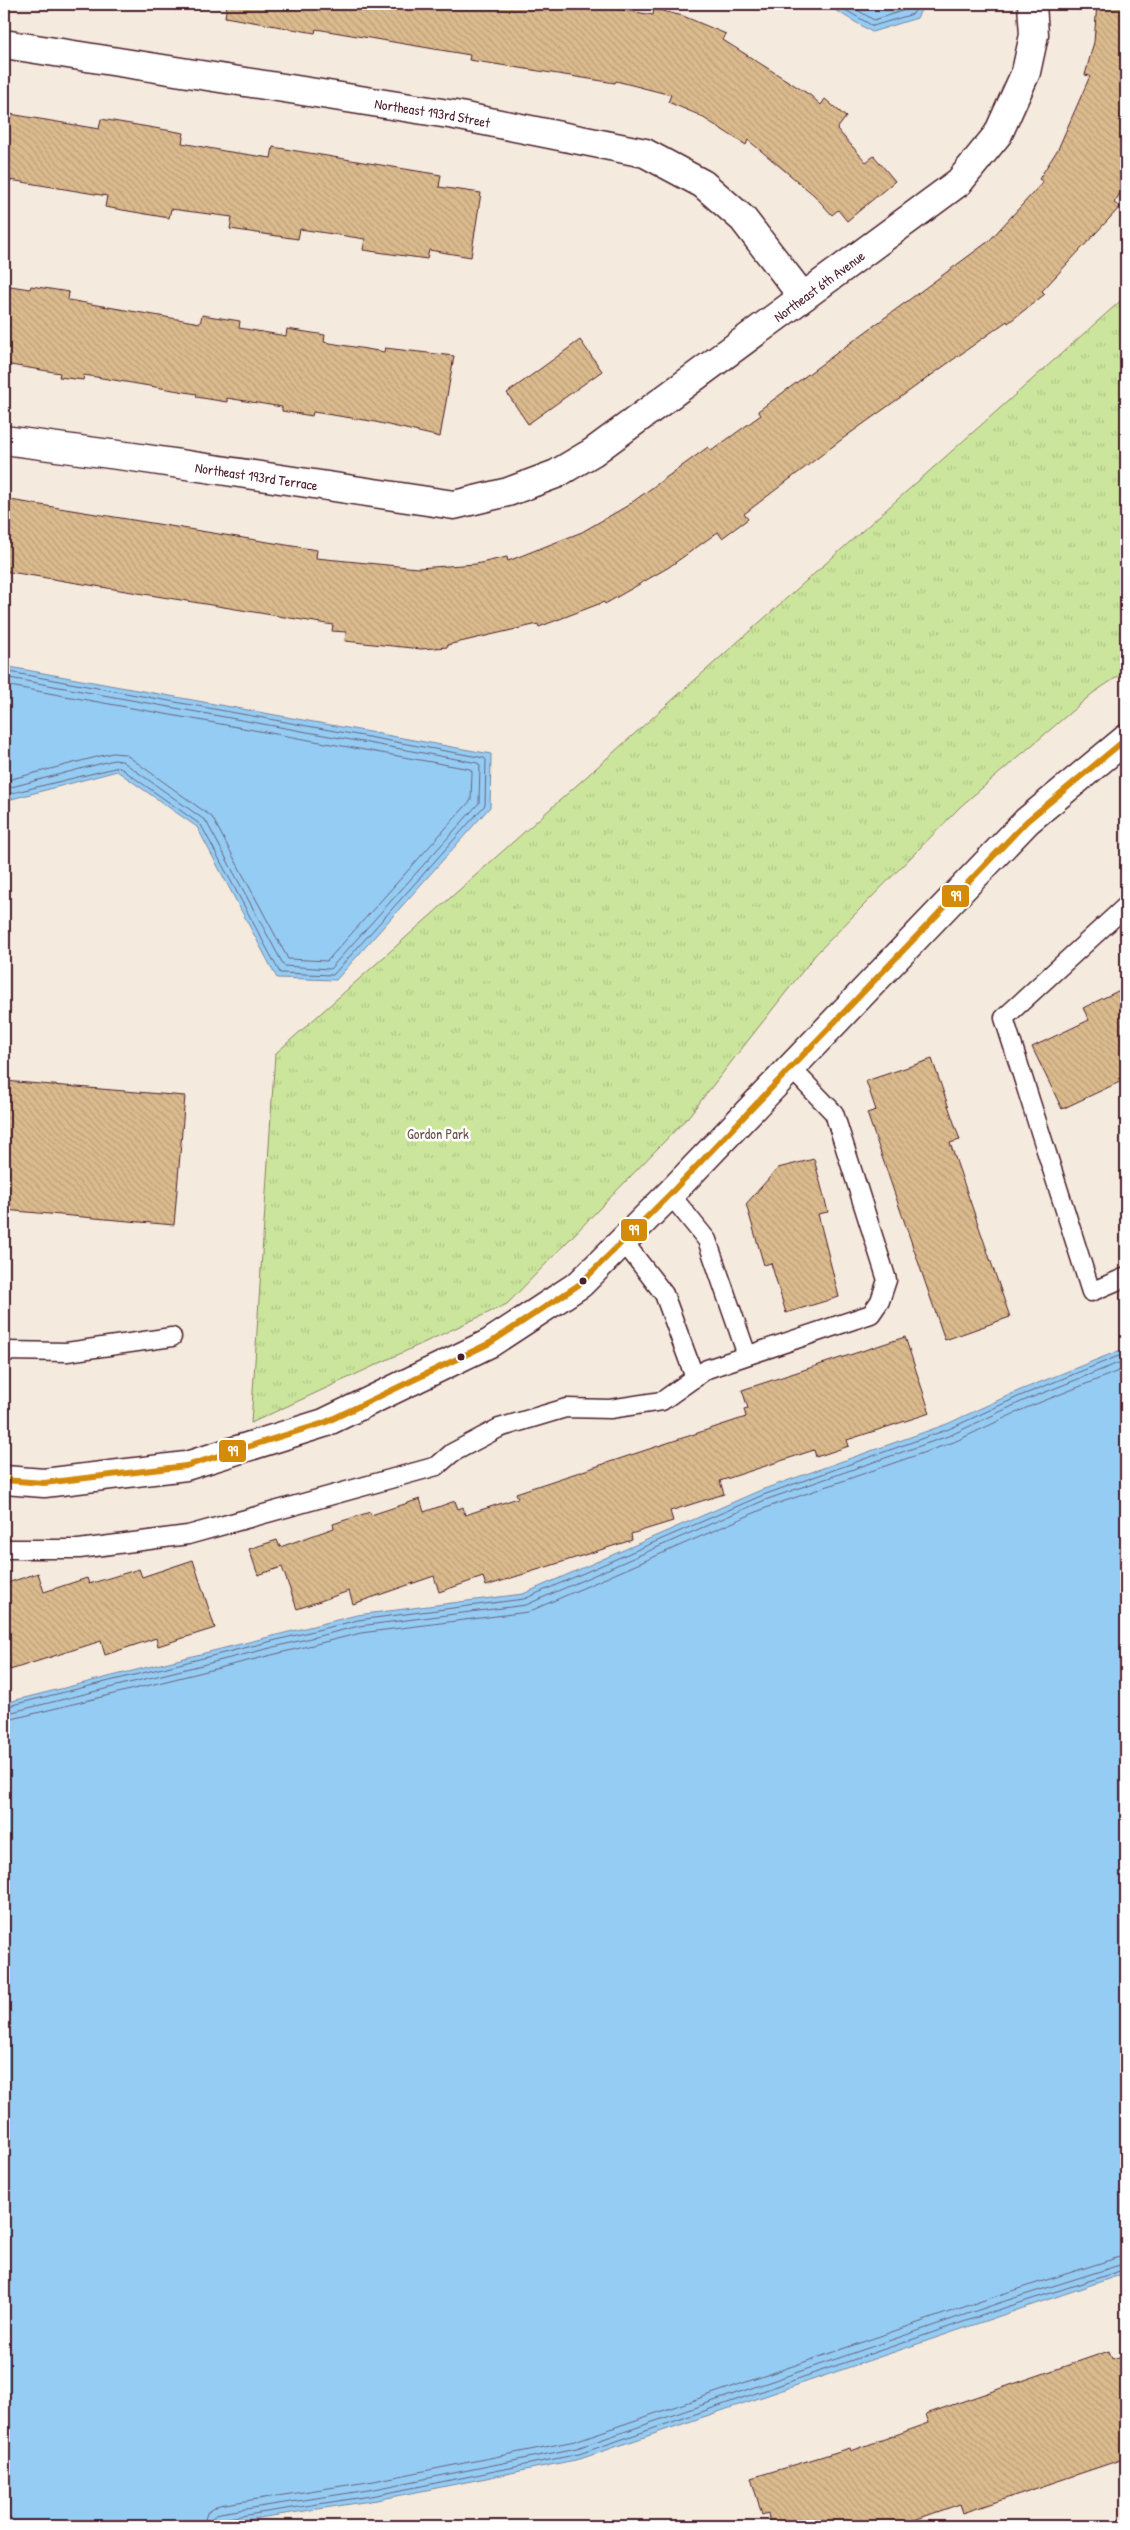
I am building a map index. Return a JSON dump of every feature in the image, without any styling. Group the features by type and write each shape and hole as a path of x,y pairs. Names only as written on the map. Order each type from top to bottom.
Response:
{"street":[{"name":"Northeast 6th Avenue","path":"508,492 556,474 593,452 959,182 998,134 1026,72 1034,35 1032,4"},
{"name":"Northeast 193rd Street","path":"4,44 445,114 645,153 703,184 743,219 803,297"},
{"name":"Northeast 193rd Terrace","path":"4,440 454,504 508,492"},
{"path":"4,1480 44,1483 186,1466 324,1423 490,1343 580,1284 670,1194 1027,821 1126,739"}],"lane":[{"path":"1126,906 1004,1018 1091,1292 1126,1277"},
{"path":"4,1549 79,1548 188,1535 437,1466 452,1453 499,1428 566,1408 610,1410 662,1401 707,1369 871,1314 880,1301 887,1280 834,1113 791,1068"},
{"path":"670,1194 707,1240 747,1355"},
{"path":"623,1241 664,1294 695,1378"},
{"path":"4,1351 67,1352 172,1337"}],"green space":[{"name":"Gordon Park","path":"1126,296 1126,671 1093,693 961,806 816,954 688,1117 507,1304 251,1423 275,1054"}],"water":[{"path":"825,4 924,4 917,18 872,32"},
{"path":"4,666 491,754 490,807 336,980 277,978 197,827 117,771 4,801"},
{"path":"1126,1348 1126,2273 580,2459 377,2500 206,2526 4,2526 4,1703 357,1615 523,1594 761,1490 947,1424 1018,1391"}],"building":[{"path":"227,4 587,4 653,15 654,9 683,16 726,34 723,40 810,95 821,105 825,99 846,117 837,129 866,162 874,156 895,181 847,221 838,210 832,215 814,195 748,140 746,145 699,115 668,102 671,95 616,81 615,83 469,60 470,55 316,29 315,33 225,17"},
{"path":"1097,4 1126,4 1126,184 1114,203 1120,207 1042,291 1045,294 1008,323 1007,321 845,437 744,514 748,519 722,538 718,532 669,567 605,604 604,602 539,627 538,624 447,645 448,647 421,649 345,641 346,632 332,631 333,625 4,571 4,499 317,550 316,558 418,568 476,564 507,557 508,561 582,532 627,506 708,447 711,451 761,415 758,411 989,241 1043,182 1039,179 1058,149 1090,76 1085,75 1094,42"},
{"path":"4,113 99,129 101,119 184,133 182,143 224,151 271,158 273,147 441,175 439,187 481,193 471,257 429,250 427,259 363,250 365,239 300,229 298,239 230,229 232,217 171,209 169,218 105,207 107,196 4,179"},
{"path":"4,285 30,289 31,286 69,292 68,300 200,323 202,315 240,321 239,328 286,336 287,329 325,335 324,342 384,352 385,348 454,356 440,437 371,421 313,412 312,416 282,411 282,407 227,398 227,402 196,397 197,394 84,375 83,380 59,377 60,373 4,364"},
{"path":"580,340 602,371 528,424 507,393"},
{"path":"1126,987 1126,1079 1062,1109 1032,1047 1089,1020 1083,1008"},
{"path":"932,1059 960,1140 950,1143 1010,1317 945,1340 867,1113 876,1110 866,1081"},
{"path":"4,1081 185,1096 174,1225 4,1210"},
{"path":"814,1159 828,1212 818,1214 839,1297 786,1313 771,1263 764,1265 746,1204 778,1168"},
{"path":"905,1337 930,1413 847,1440 849,1446 816,1457 814,1450 720,1481 724,1494 670,1511 673,1521 631,1534 632,1540 486,1586 483,1577 439,1592 434,1576 353,1604 349,1591 297,1609 282,1567 258,1575 249,1549 277,1540 280,1547 334,1528 333,1524 370,1512 371,1515 420,1499 424,1512 455,1501 458,1509 463,1507 465,1515 518,1498 516,1493 746,1417 744,1409 748,1408 742,1390"},
{"path":"193,1560 215,1628 158,1646 156,1638 105,1655 101,1641 10,1670 4,1651 4,1584 38,1573 44,1592 87,1578 89,1584 139,1569 142,1577"},
{"path":"1109,2351 1112,2359 1126,2355 1126,2458 963,2513 960,2504 897,2526 770,2526 768,2513 762,2515 751,2478 850,2448 851,2451 929,2423 926,2414"}],"transit line":[{"name":"99","path":"4,1480 44,1483 186,1466 324,1423 490,1343 580,1284 670,1194 1027,821 1126,739"}]}
